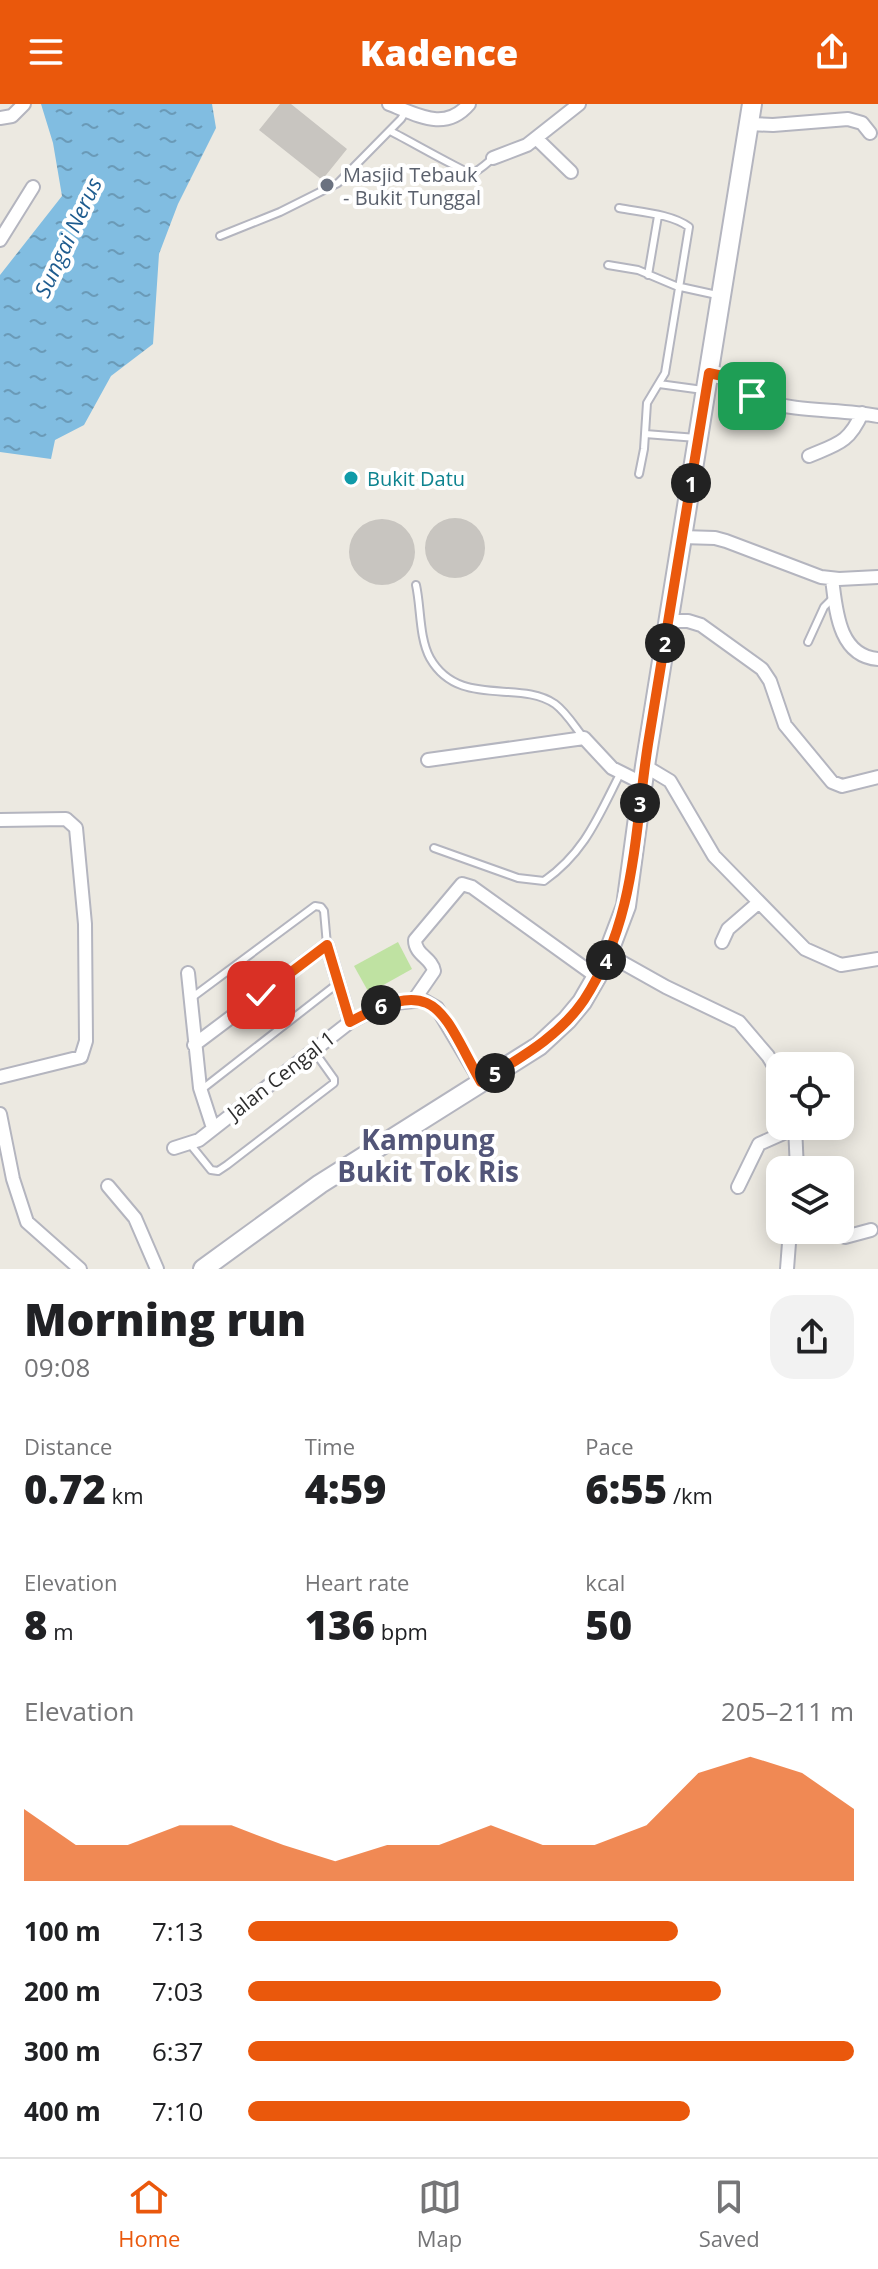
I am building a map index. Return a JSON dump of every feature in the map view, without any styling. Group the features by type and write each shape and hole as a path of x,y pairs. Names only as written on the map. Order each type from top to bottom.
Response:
{"street":[{"path":"0,118 12,116 24,104"},
{"path":"389,104 438,122 457,115 469,104"},
{"path":"493,158 527,145 579,104"},
{"path":"203,1269 320,1184 539,1046 582,1002 609,955 626,906 668,621 752,104"},
{"path":"749,124 848,119 862,123 870,133"},
{"path":"536,138 571,172"},
{"path":"0,240 33,187"},
{"path":"707,382 727,377 752,396 773,404 878,416"},
{"path":"809,456 843,442 852,433 862,413"},
{"path":"682,537 726,541 799,570 832,579 878,577"},
{"path":"832,579 839,623 850,645 861,655 878,659"},
{"path":"668,621 688,621 701,625 762,669 770,681 785,725 832,782 842,786 878,777"},
{"path":"428,760 584,738 620,774 644,774 670,781 708,847 758,903 813,954 847,966 878,959"},
{"path":"0,820 66,819 76,828 85,924 86,1026 81,1057 0,1077"},
{"path":"481,1082 443,1014 430,1003 414,1000 434,971 433,964 416,948 415,940 462,884 472,887 597,977"},
{"path":"722,942 728,929 758,903"},
{"path":"194,1045 327,945 350,1022"},
{"path":"609,955 739,1022 766,1054"},
{"path":"188,973 200,1090 213,1128"},
{"name":"Jalan Cengal 1","path":"190,1144 350,1022 385,1004 414,1000"},
{"path":"0,1114 6,1179 27,1222 80,1269"},
{"path":"738,1187 759,1144 767,1140"},
{"path":"174,1148 190,1144"},
{"path":"108,1186 135,1218 157,1269"},
{"path":"854,1235 871,1230"},
{"path":"787,1269 789,1244"}],"lane":[{"path":"220,236 338,183 390,131 406,110"},
{"path":"390,131 434,152 466,173 474,172 493,158"},
{"path":"619,208 684,223 689,227 665,373 647,403 639,474"},
{"path":"648,275 658,216"},
{"path":"608,265 638,270 679,287 721,296"},
{"path":"659,384 707,382"},
{"path":"645,434 698,438"},
{"path":"416,585 428,652 440,671 451,680 477,690 546,700 561,711 584,738"},
{"path":"808,642 824,607 834,597"},
{"path":"434,848 518,878 544,881 585,843 620,774"},
{"path":"190,999 315,906 324,911 327,945"},
{"path":"200,1090 337,984"},
{"path":"190,1144 207,1166 218,1171 331,1087 334,1079 313,1050"}],"green space":[{"path":"398,942 412,969 369,993 354,966"}],"water":[{"name":"Sungai Nerus","path":"41,104 212,104 216,128 178,204 159,254 153,344 111,376 84,425 55,440 51,459 0,452 0,275 62,196 53,143"}],"building":[{"path":"280,104 291,104 347,149 322,180 259,130"},
{"path":"455,518 466,520 476,527 483,537 483,559 476,569 466,576 455,578 444,576 434,569 427,559 425,548 427,537 434,527 444,520"},
{"path":"376,519 388,519 400,524 410,534 415,552 413,565 400,580 388,585 376,585 364,580 354,570 349,558 349,546 354,534 364,524"}],"place":[{"name":"Masjid Tebauk - Bukit Tunggal","path":"327,185"},
{"name":"Bukit Datu","path":"351,478"}],"district":[{"name":"Kampung Bukit Tok Ris","path":"428,1155"}],"route":[{"path":"261,995 327,945 350,1022 385,1004 402,1000 430,1003 443,1014 481,1082 539,1046 582,1002 609,955 626,906 645,766 709,373 727,377 752,396"}]}
